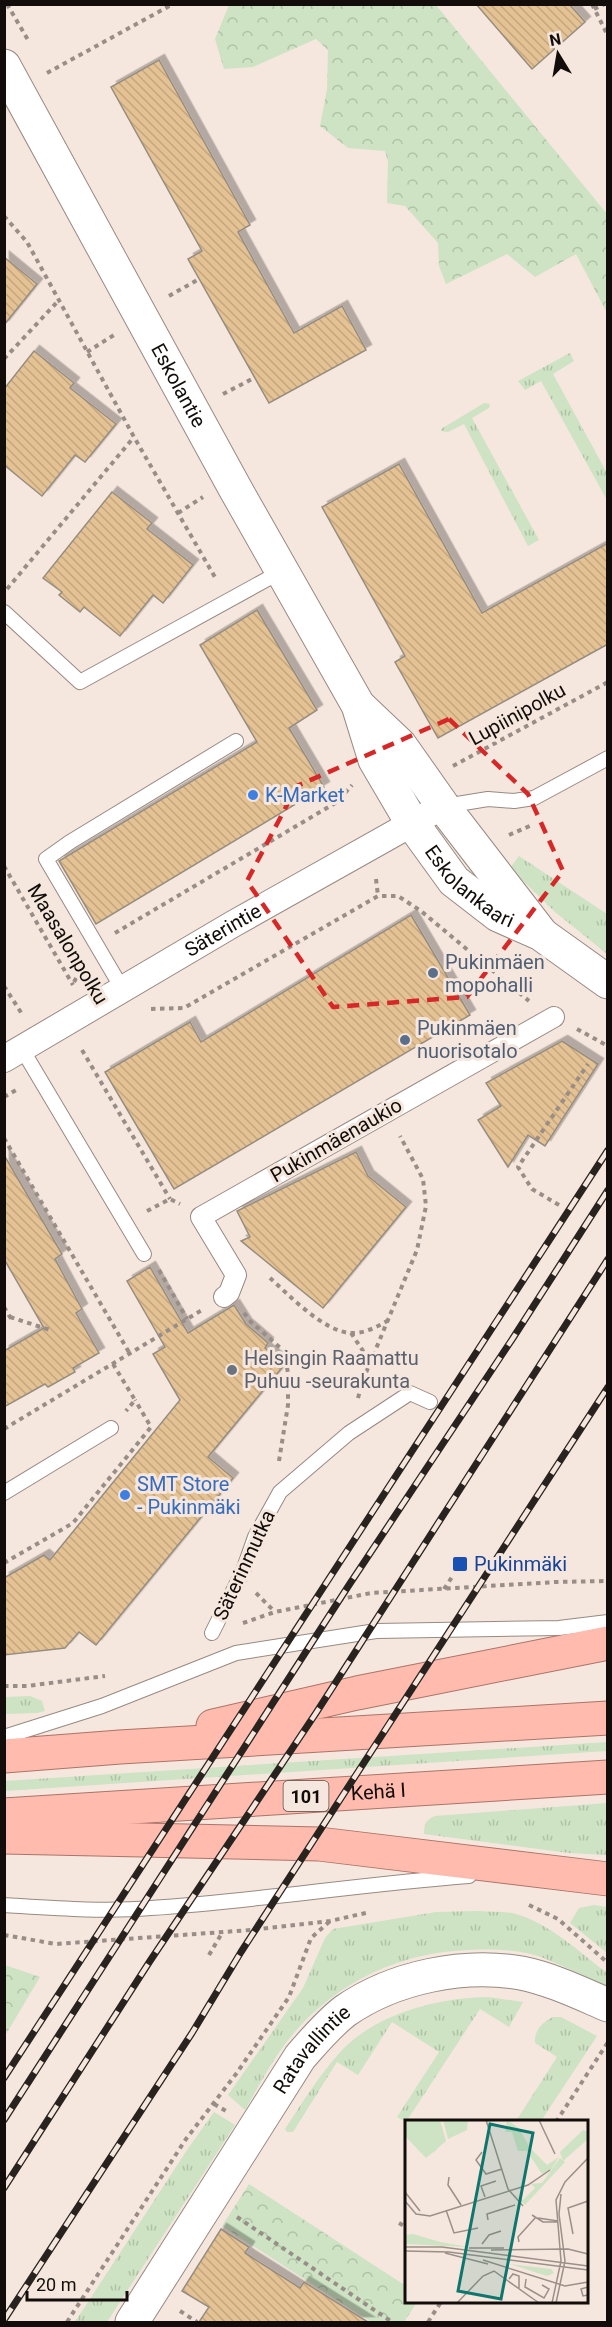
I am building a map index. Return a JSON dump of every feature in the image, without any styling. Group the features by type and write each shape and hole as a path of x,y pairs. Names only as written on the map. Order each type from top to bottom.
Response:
{"highway":[{"path":"120,1747 357,1693 608,1643"},
{"path":"4,1756 608,1718"},
{"name":"Kehä I","path":"4,1815 608,1777"},
{"path":"4,1837 319,1844 608,1878"}],"street":[{"name":"Eskolantie","path":"4,66 282,572 358,705 375,760 412,823"},
{"name":"Eskolantie","path":"358,705 400,745 454,804"},
{"name":"Säterintie","path":"13,1054 233,924 412,823 454,804"},
{"name":"Eskolankaari","path":"454,804 541,934"},
{"name":"Eskolankaari","path":"412,823 454,881 498,915 541,934 608,982"},
{"name":"Pukinmäenaukio","path":"201,1217 554,1017"},
{"path":"201,1217 236,1275 226,1295"},
{"name":"Ratavallintie","path":"132,2322 300,2057 325,2029 346,2011 406,1982 440,1974 477,1970 521,1973 552,1982 608,2005"}],"lane":[{"path":"4,612 80,682 282,572"},
{"path":"123,990 46,859 236,741"},
{"path":"454,804 488,799 514,801 534,798 608,758"},
{"path":"13,1054 39,1076 144,1254"},
{"name":"Säterinmutka","path":"212,1633 243,1571 255,1537 280,1492 349,1433 410,1394 425,1400"},
{"path":"4,1493 111,1428"},
{"path":"4,1737 102,1706 236,1653 376,1631 559,1628 608,1622"},
{"path":"4,1905 76,1910 149,1909 387,1882 536,1870"}],"path":[{"path":"7,4 30,44"},
{"path":"41,64 47,74 173,4"},
{"path":"605,4 593,7 608,36"},
{"path":"4,216 27,242 134,438 229,601"},
{"path":"169,296 199,279"},
{"path":"164,286 174,306"},
{"path":"4,358 58,300"},
{"path":"87,352 120,332"},
{"path":"218,385 223,394 254,378"},
{"path":"4,592 134,438"},
{"path":"178,513 208,494"},
{"name":"Lupiinipolku","path":"454,804 442,772 608,682"},
{"path":"63,990 72,984 96,944 337,802 350,789 359,770 375,760"},
{"path":"506,837 533,825"},
{"name":"Maasalonpolku","path":"4,866 89,1010"},
{"path":"143,1014 152,1009 184,1008 378,896 398,896 421,911 522,997 608,1046"},
{"path":"4,986 22,1015"},
{"path":"14,1020 33,1009"},
{"path":"39,1076 90,1046"},
{"path":"82,1050 170,1199 201,1217"},
{"path":"559,1205 532,1189 518,1167 588,1064"},
{"path":"349,1433 368,1367 417,1250 426,1206 423,1179 386,1111"},
{"path":"4,1138 130,1354"},
{"path":"126,1223 170,1199"},
{"path":"144,1254 160,1272 187,1319"},
{"path":"270,1278 328,1325 351,1333 374,1328 387,1321"},
{"path":"4,1429 226,1295 251,1322 284,1351 288,1373 288,1405 278,1454 280,1492"},
{"path":"4,1307 10,1317 50,1330"},
{"path":"4,1320 10,1317"},
{"path":"351,1333 365,1354 368,1367"},
{"path":"4,1563 73,1523 151,1427 112,1364"},
{"path":"111,1428 135,1400"},
{"path":"444,1589 452,1577"},
{"path":"212,1633 275,1612 353,1595 608,1581"},
{"path":"4,1686 93,1679 111,1675"},
{"path":"526,1905 558,1919 608,1963"},
{"path":"4,1935 56,1944 223,1932 330,1921 375,1911"},
{"path":"67,2322 186,2139 236,2074 289,1997 311,1938 330,1921"},
{"path":"209,1955 223,1932"},
{"path":"557,2120 608,2042"},
{"path":"229,2212 392,2322"},
{"path":"399,2223 405,2227"},
{"path":"428,2322 440,2303"},
{"path":"178,2310 197,2322"}],"highlighted area":[{"path":"449,719 528,794 563,871 467,997 333,1007 247,881 297,786"}],"green space":[{"path":"229,5 436,5 607,214 607,313 576,254 535,277 507,254 446,284 439,266 438,243 405,206 387,203 388,162 385,151 348,148 320,126 327,89 328,50 316,39 253,67 224,69 215,39"},
{"path":"570,353 574,361 553,374 607,473 607,500 541,381 525,390 518,381"},
{"path":"484,403 490,404 489,408 472,418 539,540 528,546 464,424 448,432 441,431"},
{"path":"519,856 607,914 607,954 555,912 510,868"},
{"path":"30,1696 42,1701 45,1711 5,1714 5,1697"},
{"path":"607,1742 607,1751 5,1791 5,1781"},
{"path":"607,1803 607,1855 569,1853 424,1834 426,1823 435,1816"},
{"path":"594,1905 607,1907 607,1953 570,1923 579,1908"},
{"path":"479,1911 516,1914 540,1924 606,1972 607,1987 546,1959 518,1951 469,1950 420,1956 373,1973 330,1998 294,2033 280,2051 245,2110 228,2095 303,1988 325,1938 333,1929 436,1912"},
{"path":"4,1965 40,1977 5,2036"},
{"path":"488,1997 523,2002 509,2027 480,2009 407,2120 405,2121 397,2117 439,2052 392,2022 358,2075 337,2062 293,2132 287,2132 285,2129 328,2067 344,2048 359,2036 375,2025 412,2009 469,1998"},
{"path":"553,2017 561,2017 597,2036 542,2120 517,2120 557,2057 535,2043 536,2035 545,2021"},
{"path":"214,2112 235,2125 107,2322 75,2322 187,2150"},
{"path":"249,2184 405,2285 405,2303 416,2303 404,2322 371,2322 222,2226"}],"building":[{"path":"476,4 569,4 585,22 532,69"},
{"path":"159,60 250,225 238,232 294,333 342,306 366,350 269,403 188,259 202,251 111,87"},
{"path":"4,257 37,284 4,325"},
{"path":"34,351 74,383 70,388 116,424 85,462 75,455 42,496 4,465 4,389"},
{"path":"399,464 482,613 608,543 608,644 438,738 395,662 405,656 322,507"},
{"path":"112,492 152,523 147,529 193,565 163,603 153,595 120,636 84,607 80,612 59,595 62,592 43,578"},
{"path":"257,610 317,710 289,728 324,787 96,924 59,861 257,742 200,645"},
{"path":"411,915 470,1015 174,1189 105,1072 190,1022 201,1042"},
{"path":"562,1041 598,1064 545,1146 528,1135 508,1167 478,1120 501,1106 486,1083"},
{"path":"356,1152 368,1176 406,1207 323,1308 241,1241 250,1237 237,1211"},
{"path":"4,1155 62,1254 55,1259 82,1309 76,1313 99,1353 73,1368 75,1372 48,1387 45,1384 4,1407 4,1351 44,1328 4,1259"},
{"path":"150,1267 188,1333 234,1305 246,1324 268,1343 265,1348 285,1364 208,1457 233,1478 96,1645 79,1632 65,1648 4,1655 4,1578 44,1555 50,1560 180,1400 153,1354 165,1347 127,1281"},
{"path":"221,2229 249,2247 245,2253 300,2288 304,2282 368,2322 199,2322 209,2307 182,2291"}],"railway":[{"path":"4,2078 608,1150"},
{"path":"4,2120 349,1585 608,1190"},
{"path":"4,2188 150,1961 316,1713 608,1259"},
{"path":"4,2320 192,2033 241,1952 608,1387"}],"place":[{"name":"K-Market","path":"253,795"},
{"name":"Pukinmäen mopohalli","path":"433,973"},
{"name":"Pukinmäen nuorisotalo","path":"405,1040"},
{"name":"Helsingin Raamattu Puhuu -seurakunta","path":"232,1370"},
{"name":"SMT Store - Pukinmäki","path":"125,1495"},
{"name":"Pukinmäki","path":"460,1564"}]}
